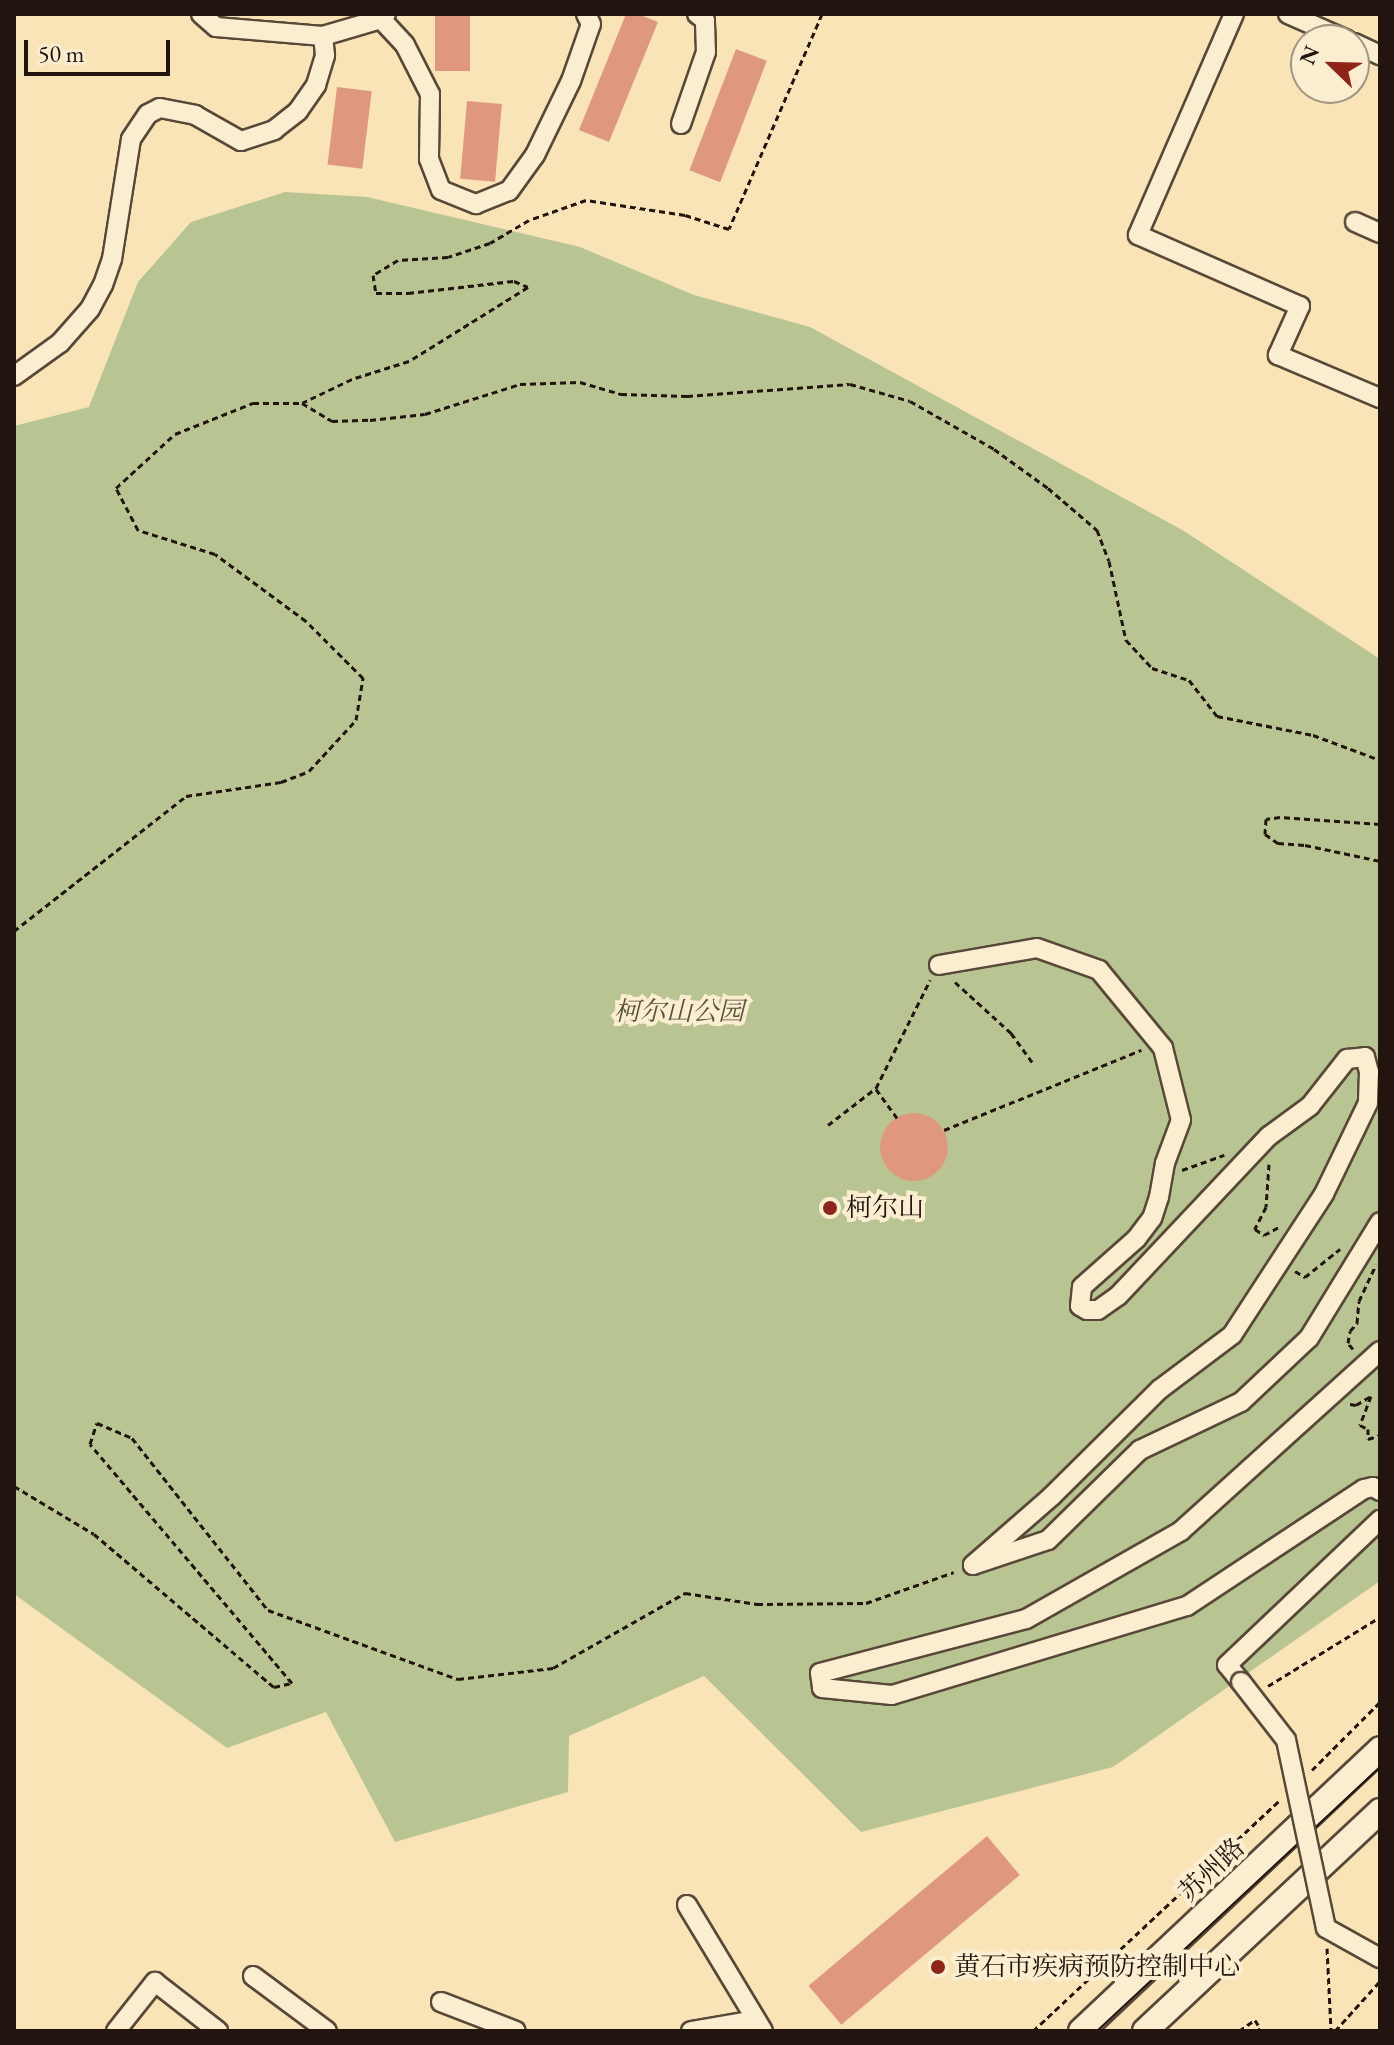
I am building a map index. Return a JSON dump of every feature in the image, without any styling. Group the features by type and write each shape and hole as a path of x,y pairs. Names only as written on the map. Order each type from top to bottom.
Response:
{"main road":[{"name":"苏州路","path":"1081,2031 1380,1749"},
{"path":"1145,2031 1380,1811"}],"street":[{"path":"201,14 216,27 323,36 384,17 405,45 430,94 429,159 441,190 476,204 509,191 535,155 571,81 591,24 586,14"},
{"path":"681,124 706,52 705,20 697,14"},
{"path":"1234,14 1138,235 1300,306 1278,355 1380,398"},
{"path":"1288,14 1311,24"},
{"path":"14,376 60,343 90,309 103,285 112,259 131,139 148,114 160,108 195,115 241,141 274,130 298,111 316,85 325,55 323,36"},
{"path":"1355,222 1380,233"},
{"path":"939,965 1037,948 1099,970 1159,1043 1181,1120 1165,1163 1152,1218 1136,1239 1082,1287 1080,1306 1087,1310 1098,1310 1118,1296 1266,1139 1310,1106 1347,1059 1365,1057 1369,1072 1368,1103 1324,1194 1232,1335 1160,1389 1052,1496 973,1565"},
{"path":"973,1565 1048,1540 1140,1450 1241,1402 1309,1338 1380,1222"},
{"path":"1380,1351 1181,1531 1026,1619 820,1673 822,1688 892,1695 1187,1606 1364,1489 1373,1487 1380,1491"},
{"path":"1380,1520 1227,1665 1286,1740 1326,1928 1380,1958"},
{"path":"687,1905 760,2025 691,2031"},
{"path":"253,1976 327,2031"},
{"path":"116,2031 155,1982 218,2031"},
{"path":"441,2002 516,2031"}],"path":[{"path":"14,931 39,908 186,796 281,782 309,771 356,720 363,678 306,621 215,554 138,530 116,488 175,434 253,403 302,403 352,379 409,361 528,287 514,281 408,293 376,293 373,275 398,260 448,257 490,243 529,220 586,200 685,215 729,229 822,14"},
{"path":"302,403 332,421 370,420 425,414 520,384 580,382 621,394 687,396 850,384 910,401 994,449 1048,488 1097,530 1109,561 1126,640 1152,668 1189,680 1217,716 1313,735 1380,760"},
{"path":"1380,824 1280,817 1266,819 1265,834 1278,843 1342,851 1380,861"},
{"path":"828,1125 876,1088 939,965 1011,1033 1032,1062"},
{"path":"944,1130 1159,1043"},
{"path":"876,1088 897,1118"},
{"path":"1165,1163 1182,1170 1266,1139 1269,1187 1266,1207 1255,1229 1258,1233 1289,1225 1313,1207"},
{"path":"1290,1244 1293,1268 1305,1277 1340,1248 1366,1242"},
{"path":"1348,1379 1356,1359 1348,1343 1350,1331 1357,1323 1359,1301 1376,1263 1359,1271 1351,1268"},
{"path":"1333,1392 1341,1402 1356,1405 1371,1396 1360,1425 1368,1429 1368,1439 1380,1435"},
{"path":"14,1486 94,1534 274,1687 292,1683 90,1444 97,1423 132,1438 268,1610 458,1679 553,1668 685,1593 757,1604 866,1603 973,1565"},
{"path":"1241,1682 1267,1686 1380,1617"},
{"path":"1305,1776 1380,1702"},
{"path":"1033,2031 1283,1797"},
{"path":"1326,1928 1333,2031"},
{"path":"1333,2031 1380,1981"},
{"path":"1239,2031 1255,2020 1260,2028 1258,2031"}],"green space":[{"name":"柯尔山公园","path":"285,192 367,197 580,247 694,295 810,327 1184,531 1380,659 1380,1581 1113,1767 861,1832 704,1676 569,1736 568,1792 395,1842 326,1712 227,1748 14,1594 14,426 89,407 138,282 191,222"}],"building":[{"path":"435,14 470,14 470,71 435,71"},
{"path":"626,14 638,14 658,22 609,142 579,130"},
{"path":"736,49 767,61 720,182 689,170"},
{"path":"337,87 372,91 362,169 327,164"},
{"path":"467,101 502,104 495,182 460,179"},
{"path":"907,1113 921,1113 933,1118 943,1128 948,1147 943,1166 933,1176 921,1181 907,1181 895,1176 885,1166 880,1154 880,1140 885,1128 895,1118"},
{"path":"987,1836 1020,1875 841,2025 809,1986"}],"tram line":[{"path":"1097,2031 1380,1767"}],"place":[{"name":"柯尔山","path":"830,1208"},
{"name":"黄石市疾病预防控制中心","path":"938,1967"}]}
